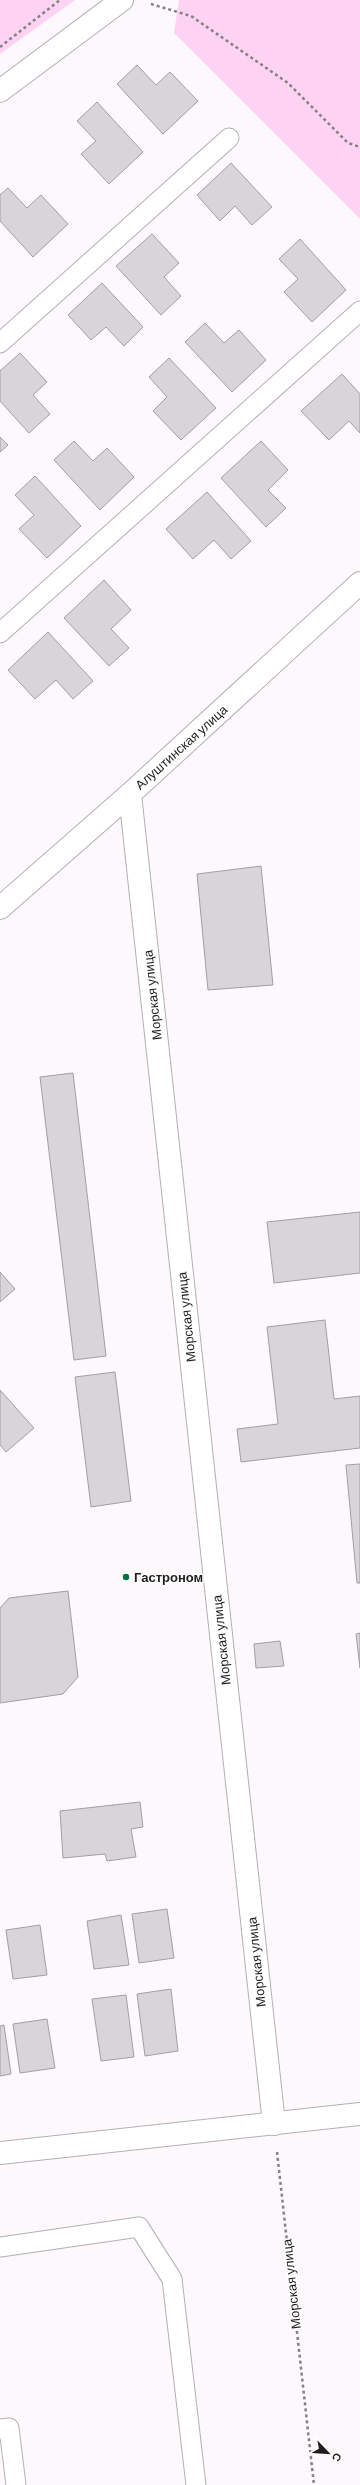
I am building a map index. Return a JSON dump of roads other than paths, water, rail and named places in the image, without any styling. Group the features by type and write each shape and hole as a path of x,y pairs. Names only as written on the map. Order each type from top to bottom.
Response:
{"street":[{"path":"0,91 122,0"},
{"name":"Алуштинская улица","path":"0,908 130,794 360,583"},
{"name":"Морская улица","path":"130,794 274,2124"},
{"path":"0,2153 360,2114"}],"lane":[{"path":"0,343 229,138"},
{"path":"0,633 360,311"},
{"path":"0,2247 139,2227 172,2280 196,2485"},
{"path":"0,2429 9,2428 16,2485"}],"place":[{"name":"Гастроном","path":"126,1577"}]}
